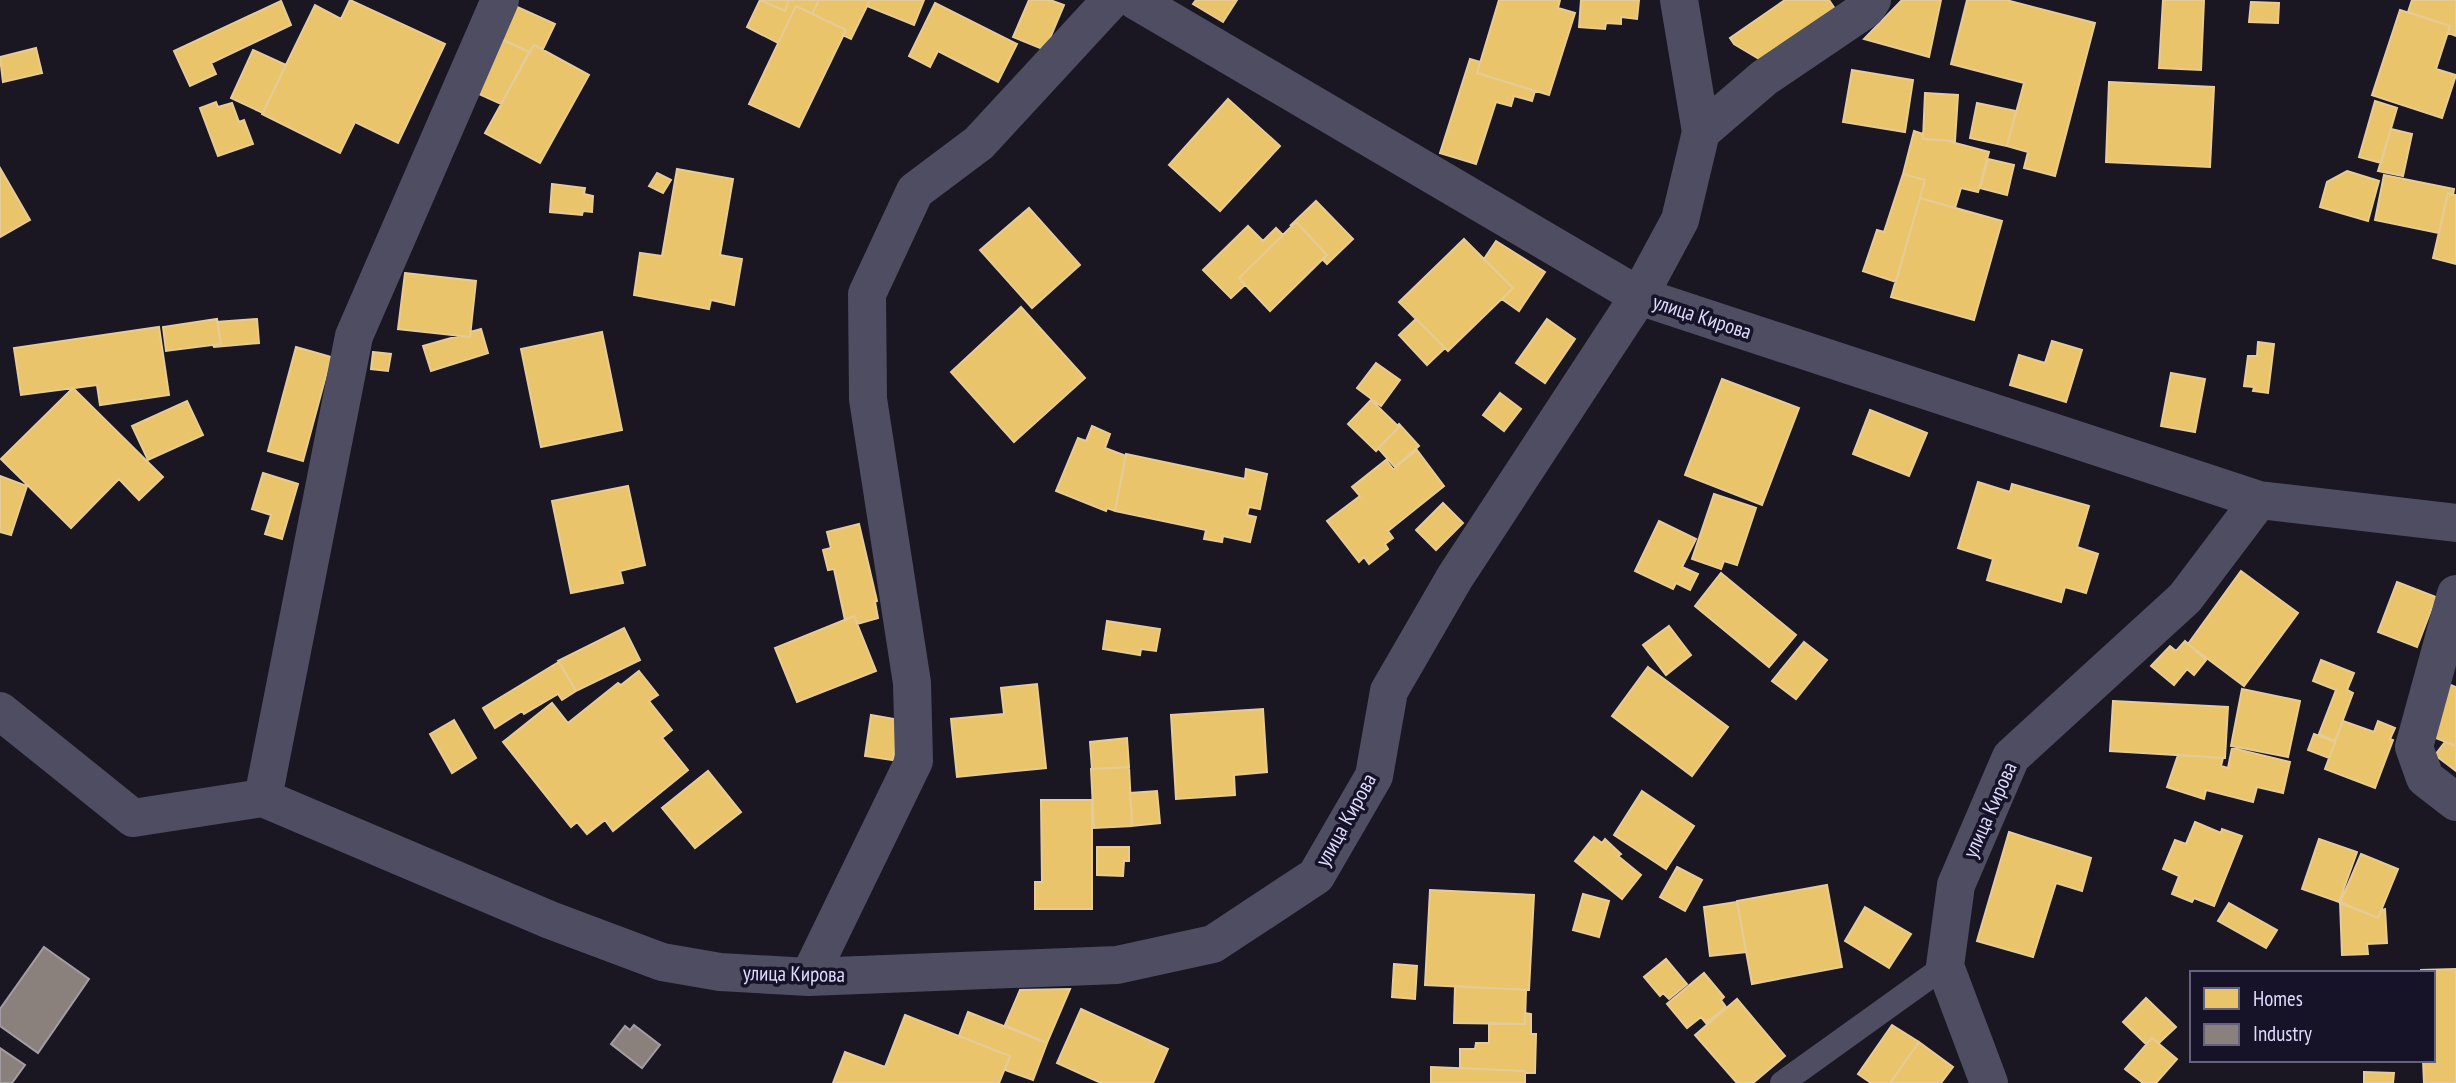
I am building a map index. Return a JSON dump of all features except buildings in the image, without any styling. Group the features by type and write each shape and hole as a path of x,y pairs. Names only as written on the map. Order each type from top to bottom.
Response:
{"street":[{"path":"0,710 133,818 263,798 355,336 500,0"},
{"path":"809,977 914,761 912,683 868,399 867,294 915,191 979,143 1111,0"},
{"path":"1135,0 1639,296 1681,220 1701,132 1679,0"},
{"path":"1701,132 1764,78 1866,9 1872,0"},
{"name":"улица Кирова","path":"263,798 551,920 662,962 720,972 809,977 1117,965 1213,944 1316,876 1374,776 1389,691 1455,577 1639,296 2259,500 2456,523"},
{"name":"улица Кирова","path":"1989,1083 1945,966 1956,885 2011,757 2185,598 2259,500"},
{"path":"2456,594 2414,747 2425,778 2456,802"}],"lane":[{"path":"1783,1083 1945,966"}]}
